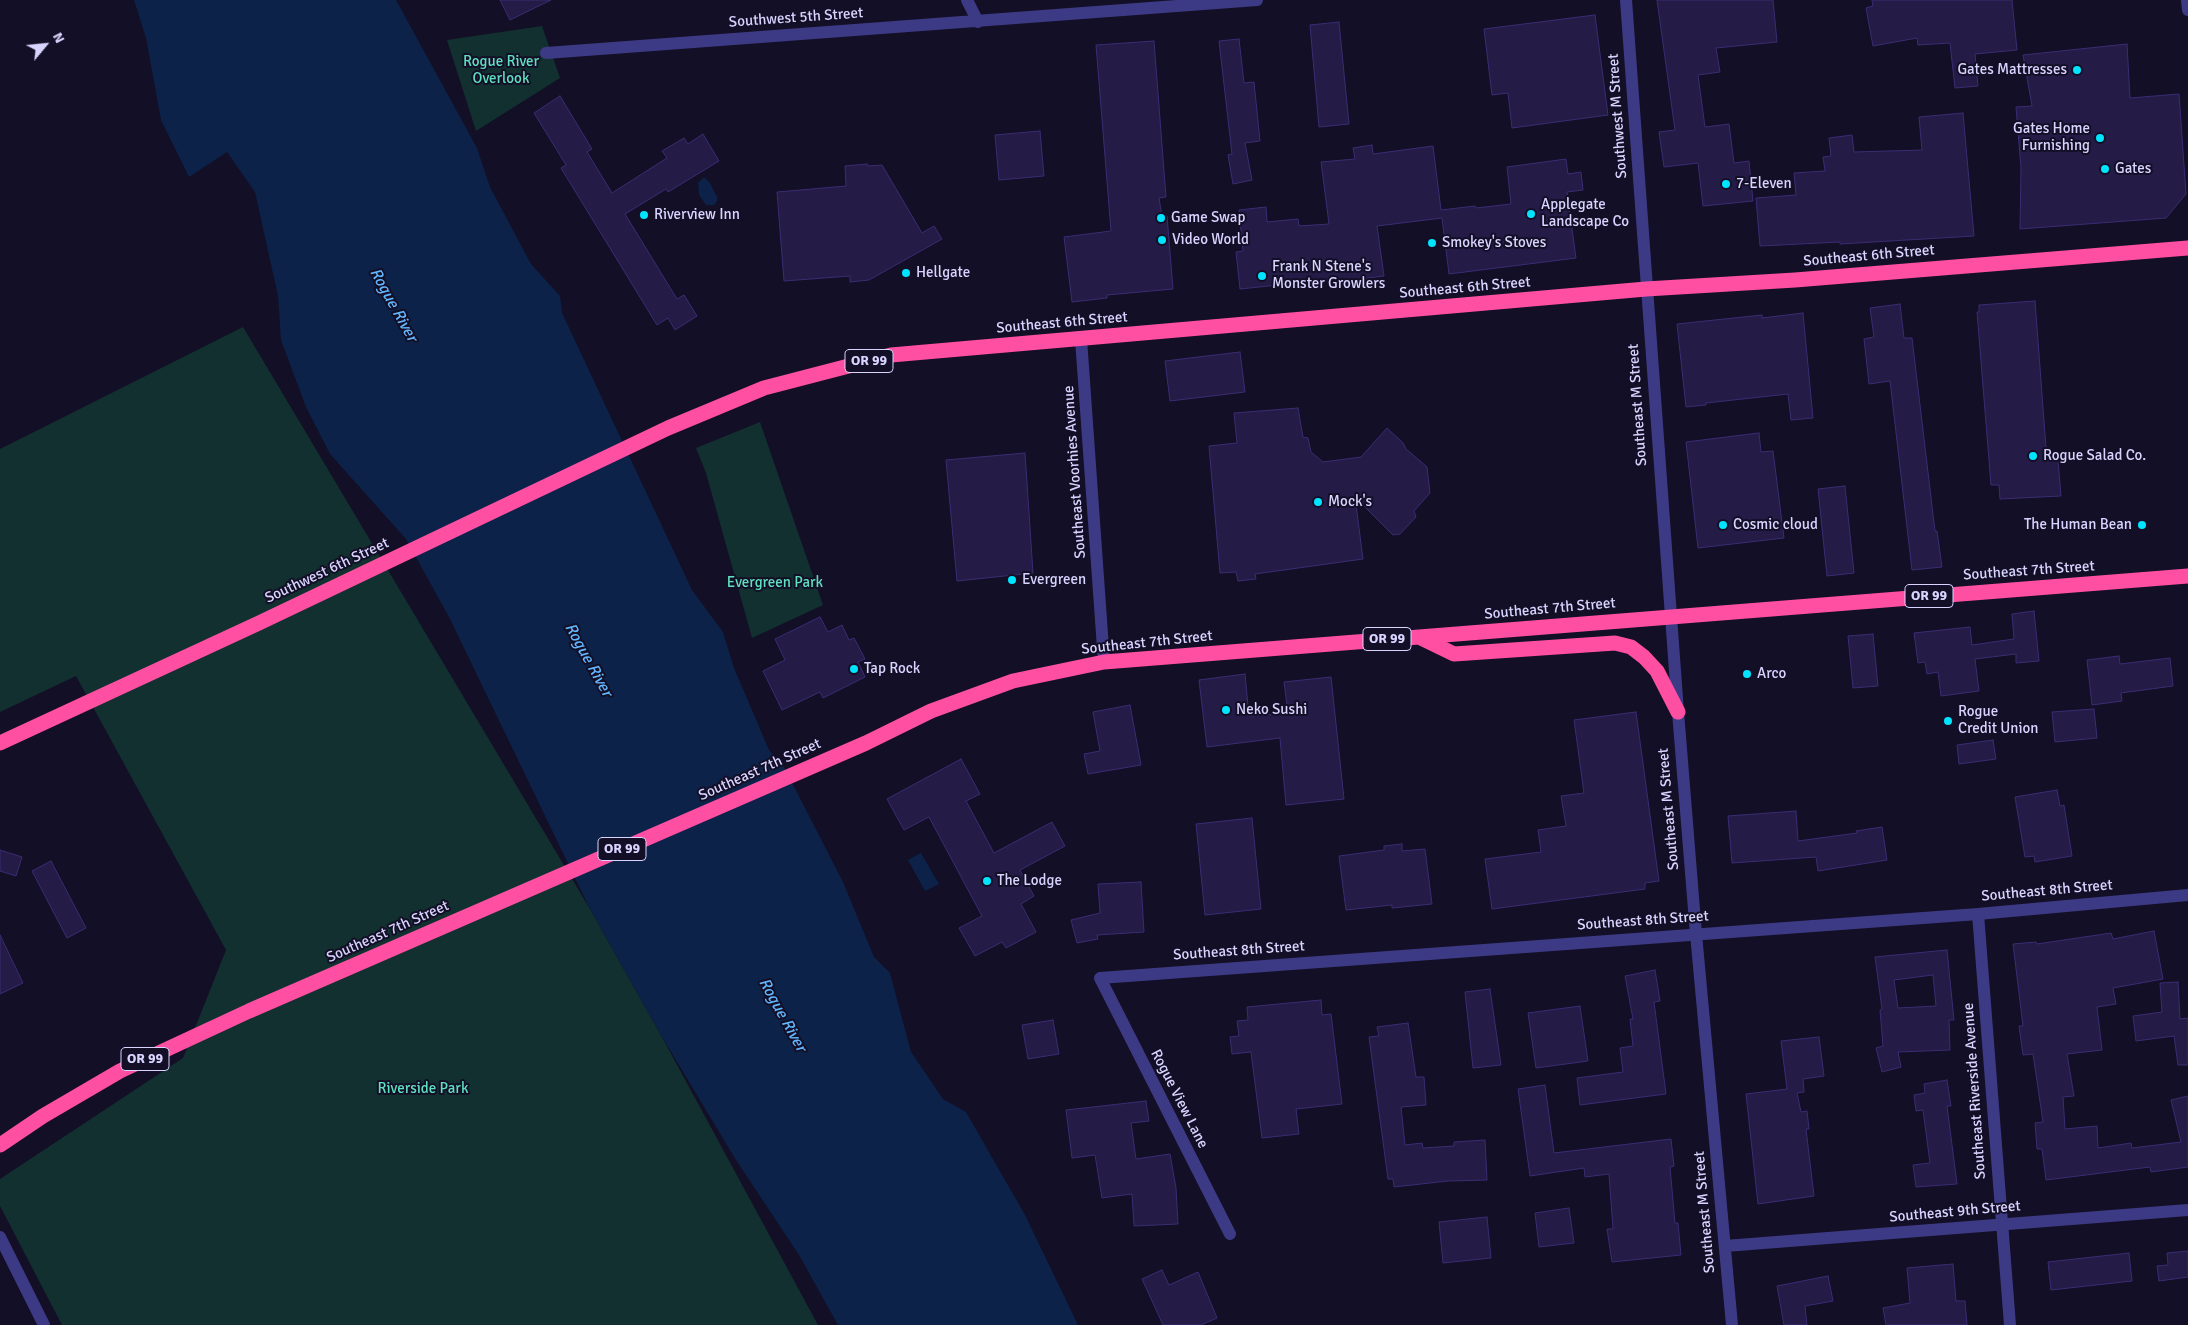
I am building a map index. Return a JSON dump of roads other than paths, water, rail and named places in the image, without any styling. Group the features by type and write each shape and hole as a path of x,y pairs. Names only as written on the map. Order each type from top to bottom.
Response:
{"highway":[{"name":"Southeast 6th Street","path":"668,428 764,388 891,355 1646,289 1795,280 2188,248"},
{"name":"Southwest 6th Street","path":"0,743 259,623 668,428"},
{"name":"Southeast 7th Street","path":"0,1145 43,1116 120,1071 378,955 866,743 931,711 1013,681 1104,662 2188,576"},
{"path":"1418,637 1454,654 1615,643 1631,647 1657,671 1678,712"}],"street":[{"path":"967,0 978,22"},
{"name":"Southwest 5th Street","path":"546,53 1257,0"},
{"name":"Southwest M Street","path":"1626,0 1646,289"},
{"path":"2187,0 2188,10"},
{"name":"Southeast M Street","path":"1646,289 1696,934 1732,1325"},
{"name":"Southeast Voorhies Avenue","path":"1081,339 1104,662"},
{"name":"Southeast 8th Street","path":"1100,978 1978,914 2188,895"},
{"name":"Southeast Riverside Avenue","path":"1978,914 2010,1325"},
{"name":"Rogue View Lane","path":"1100,978 1230,1234"},
{"name":"Southeast 9th Street","path":"1725,1246 2188,1210"},
{"path":"0,1238 44,1325"}],"water":[{"name":"Rogue River","path":"134,0 396,0 477,148 490,187 531,264 560,296 562,313 692,590 723,632 734,668 769,750 784,767 843,882 874,957 890,973 911,1052 943,1099 966,1112 1025,1215 1078,1325 838,1325 799,1255 736,1160 662,1037 590,909 450,619 406,539 330,454 306,407 281,340 278,296 255,192 227,152 189,177 161,120 146,38"},
{"path":"704,177 710,183 717,197 714,205 706,205 699,195 698,183"},
{"path":"921,853 939,884 925,891 908,860"}],"place":[{"name":"Gates Mattresses","path":"2077,70"},
{"name":"Gates Home Furnishing","path":"2100,138"},
{"name":"Gates","path":"2105,169"},
{"name":"7-Eleven","path":"1726,184"},
{"name":"Applegate Landscape Co","path":"1531,214"},
{"name":"Riverview Inn","path":"644,215"},
{"name":"Game Swap","path":"1161,218"},
{"name":"Video World","path":"1162,240"},
{"name":"Smokey's Stoves","path":"1432,243"},
{"name":"Hellgate","path":"906,273"},
{"name":"Frank N Stene's Monster Growlers","path":"1262,276"},
{"name":"Rogue Salad Co.","path":"2033,456"},
{"name":"Mock's","path":"1318,502"},
{"name":"Cosmic cloud","path":"1723,525"},
{"name":"The Human Bean","path":"2142,525"},
{"name":"Evergreen","path":"1012,580"},
{"name":"Tap Rock","path":"854,669"},
{"name":"Arco","path":"1747,674"},
{"name":"Neko Sushi","path":"1226,710"},
{"name":"Rogue Credit Union","path":"1948,721"},
{"name":"The Lodge","path":"987,881"}],"park label":[{"name":"Rogue River Overlook","path":"501,70"},
{"name":"Evergreen Park","path":"775,583"},
{"name":"Riverside Park","path":"423,1089"}]}
